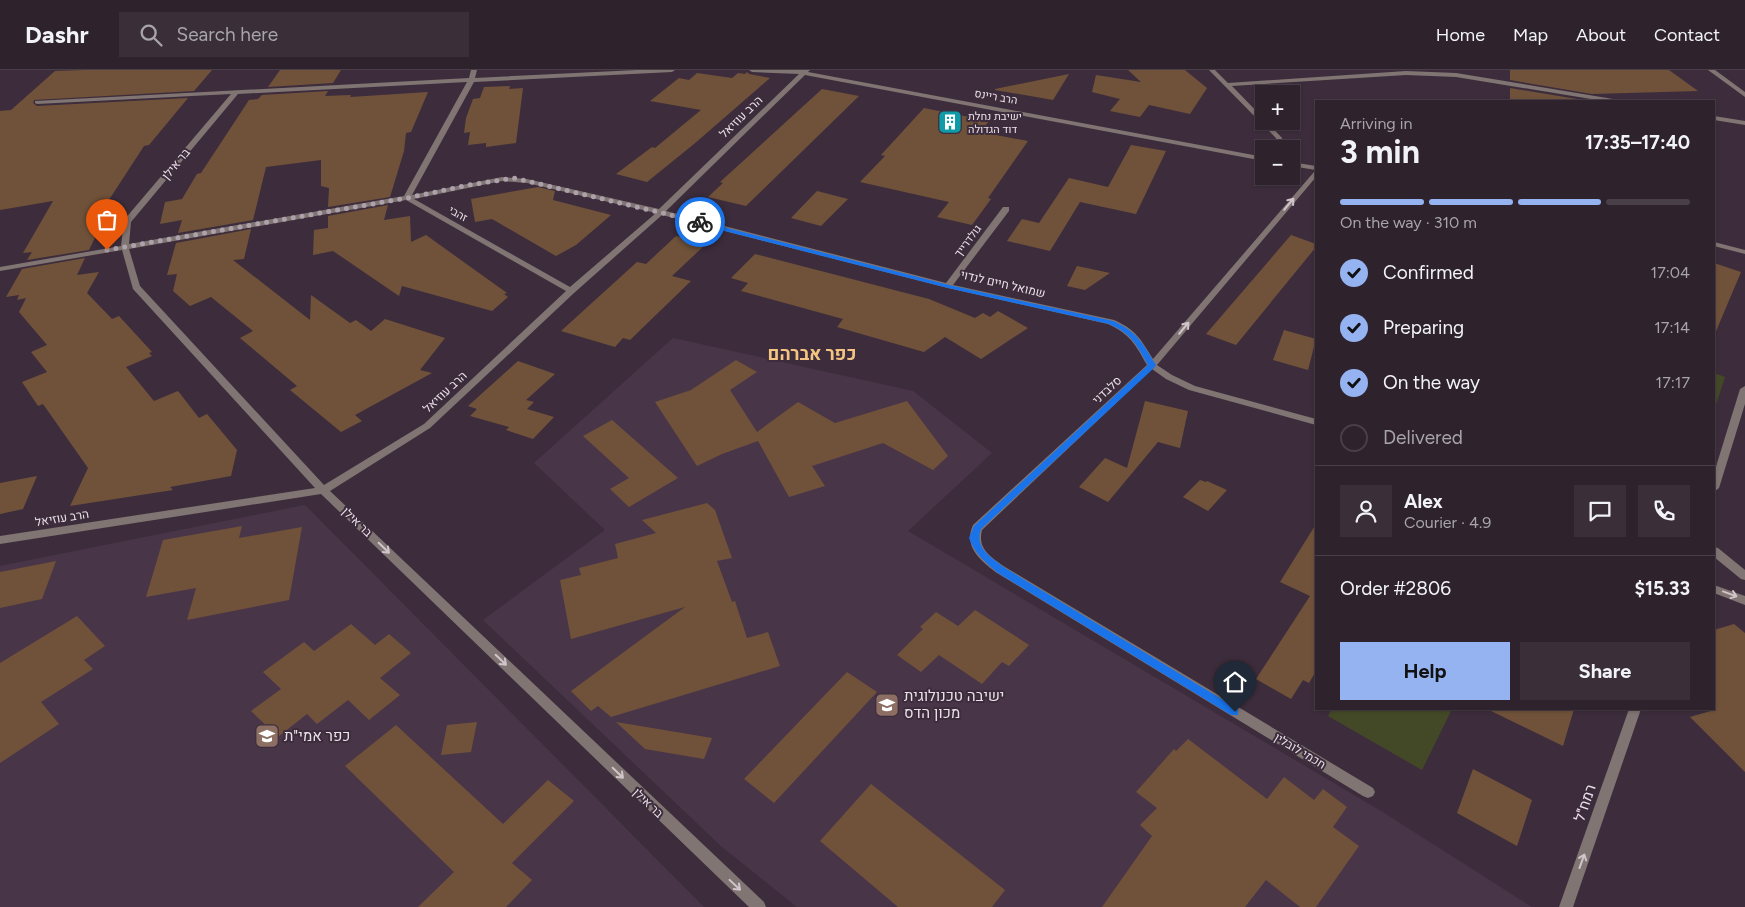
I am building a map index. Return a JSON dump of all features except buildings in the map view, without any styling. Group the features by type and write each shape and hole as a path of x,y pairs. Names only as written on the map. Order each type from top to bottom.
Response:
{"street":[{"path":"407,198 470,81 474,70"},
{"path":"37,102 672,70"},
{"name":"הרב ריינס","path":"752,70 805,72 1255,157"},
{"path":"1212,70 1279,140"},
{"path":"1711,70 1745,95"},
{"name":"הרב עוזיאל","path":"0,540 324,490 427,426 571,291 660,212 805,72"},
{"path":"1227,85 1406,73 1456,75 1607,100"},
{"name":"בר אילן","path":"235,93 127,222 125,247 136,287 324,490 759,907"},
{"path":"1715,118 1745,123"},
{"path":"1300,165 1315,168"},
{"name":"סלבדני","path":"1002,570 977,548 974,538 977,528 1152,365 1315,174"},
{"name":"שמואל חיים לנדוי","path":"0,270 514,178 660,212 948,286 1111,322 1126,329 1137,340 1152,365 1169,377 1192,388 1315,422"},
{"name":"זהבי","path":"407,198 571,291"},
{"name":"גולדרייך","path":"948,286 1006,209"},
{"path":"1715,244 1745,252"},
{"path":"1715,485 1745,389"},
{"path":"1715,552 1745,576"},
{"name":"חכמי לובלין","path":"1002,570 1368,792"},
{"path":"1715,589 1745,600"},
{"name":"רמח\"ל","path":"1566,907 1601,807 1619,748 1635,710"}],"shaded area":[{"name":"ישיבה טכנולוגית מכון הדס","path":"673,338 913,391 992,453 908,531 1381,811 1532,907 797,907 722,847 483,620 605,530 534,463"},
{"name":"כפר אמי\"ת","path":"305,505 704,907 0,907 0,566"}],"green space":[{"path":"1715,373 1725,377 1715,408"},
{"path":"1331,710 1452,710 1422,770 1328,716"}],"way so far":[{"path":"107,250 514,178 700,222"}],"place":[{"name":"ישיבת נחלת דוד הגדולה","path":"950,122"},
{"name":"ישיבה טכנולוגית מכון הדס","path":"887,705"},
{"name":"כפר אמי\"ת","path":"267,736"}],"district":[{"name":"כפר אברהם","path":"812,354"}],"route":[{"path":"700,222 948,286 1111,322 1126,329 1137,340 1152,365 977,528 974,538 977,548 1002,570 1235,712"}]}
